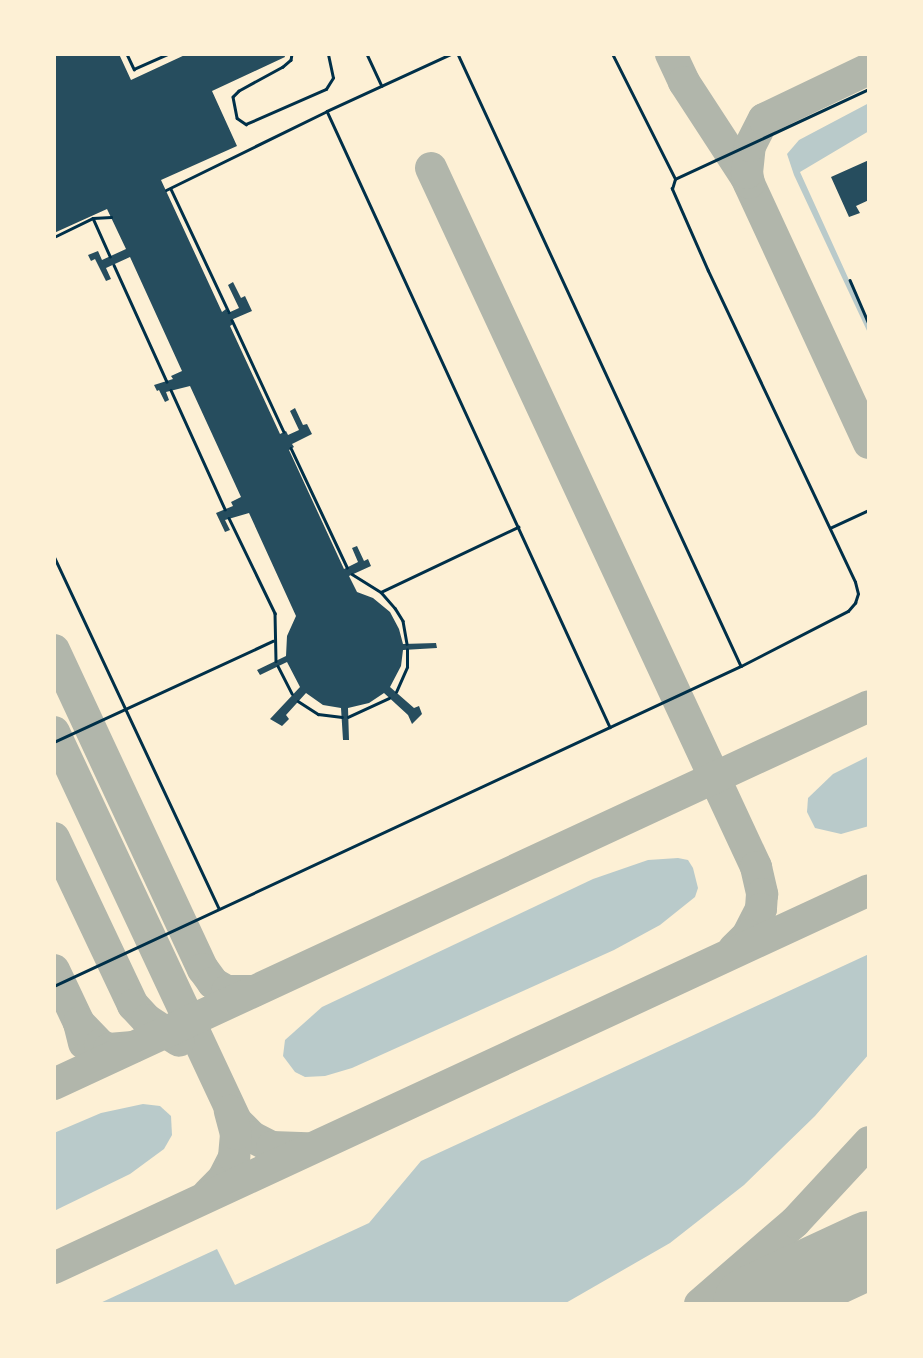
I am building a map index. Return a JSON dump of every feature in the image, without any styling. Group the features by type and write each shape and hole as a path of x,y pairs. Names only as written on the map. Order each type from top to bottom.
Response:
{"lane":[{"path":"127,54 134,69 167,54"},
{"path":"292,54 291,60 283,68 239,91 233,97 237,118 246,124 326,89 333,78 328,54"},
{"path":"367,54 382,86"},
{"path":"229,312 168,189 451,54"},
{"path":"458,54 741,666"},
{"path":"54,986 741,666 848,611 855,603 858,594 855,582 708,271 672,189 675,179 612,54"},
{"path":"675,179 869,89"},
{"path":"327,111 610,727"},
{"path":"54,237 93,218 111,217"},
{"path":"93,218 110,256"},
{"path":"114,265 167,382"},
{"path":"850,280 869,324"},
{"path":"232,320 284,432"},
{"path":"171,390 225,509"},
{"path":"291,448 347,567"},
{"path":"830,528 869,510"},
{"path":"229,518 275,613 277,624 273,641 276,661"},
{"path":"382,592 518,527"},
{"path":"54,556 219,909"},
{"path":"352,574 382,592 403,621 407,644"},
{"path":"54,742 273,641"},
{"path":"396,692 407,667 407,650"},
{"path":"278,666 292,694"},
{"path":"348,717 389,698"},
{"path":"298,701 312,711 342,717"}],"shaded area":[{"path":"869,103 869,131 800,172 869,324 869,335 794,175 787,154 799,140"},
{"path":"869,756 869,826 841,834 815,828 807,812 808,798 833,774"},
{"path":"648,860 688,860 693,868 698,888 695,897 660,925 614,950 352,1068 325,1076 305,1077 295,1072 283,1056 285,1040 322,1007 593,879"},
{"path":"869,954 869,1054 815,1116 744,1185 670,1243 564,1304 98,1304 217,1249 235,1285 369,1223 421,1161"},
{"path":"143,1104 160,1106 171,1116 172,1135 164,1149 130,1174 54,1211 54,1133 101,1113"}],"building":[{"path":"54,54 119,54 131,80 187,54 284,54 285,57 212,91 237,146 161,180 222,312 226,309 228,313 239,308 228,285 233,282 241,298 245,296 252,311 231,320 233,324 230,326 280,434 286,431 288,435 299,430 290,411 295,408 303,425 307,424 312,434 292,444 294,447 289,450 344,569 358,562 352,548 357,546 364,561 368,559 371,566 349,576 357,592 373,598 390,612 403,644 436,643 437,648 403,650 401,666 390,687 414,708 419,706 422,714 412,724 408,715 384,693 369,703 348,708 349,740 343,740 341,708 323,705 306,693 286,715 289,719 282,726 270,719 300,687 287,662 260,675 257,670 286,656 287,636 296,616 249,513 225,520 230,530 225,532 216,513 233,506 231,502 241,497 190,386 166,392 169,400 165,402 154,385 173,379 171,376 182,371 130,257 106,268 111,279 106,281 95,259 91,261 88,255 98,251 102,260 126,249 107,209 54,233"},
{"path":"869,160 869,200 856,206 860,213 849,217 831,177"}],"taxiway":[{"path":"671,54 684,82 746,177 869,443"},
{"path":"749,183 747,173 750,146 764,119 869,69"},
{"path":"431,168 756,867 762,894 761,909 748,935 734,949"},
{"path":"54,650 203,969 213,983 227,991 254,991"},
{"path":"54,1084 869,706"},
{"path":"54,732 236,1121 252,1137 272,1147 307,1148"},
{"path":"54,838 133,1005 147,1020 179,1041"},
{"path":"54,1268 869,890"},
{"path":"54,970 79,1023 84,1043"},
{"path":"79,1023 100,1045 109,1049 133,1047"},
{"path":"208,1194 223,1179 234,1157 236,1134 230,1111"},
{"path":"700,1304 795,1222 869,1142"}],"runway":[{"path":"751,1304 869,1249"}]}
